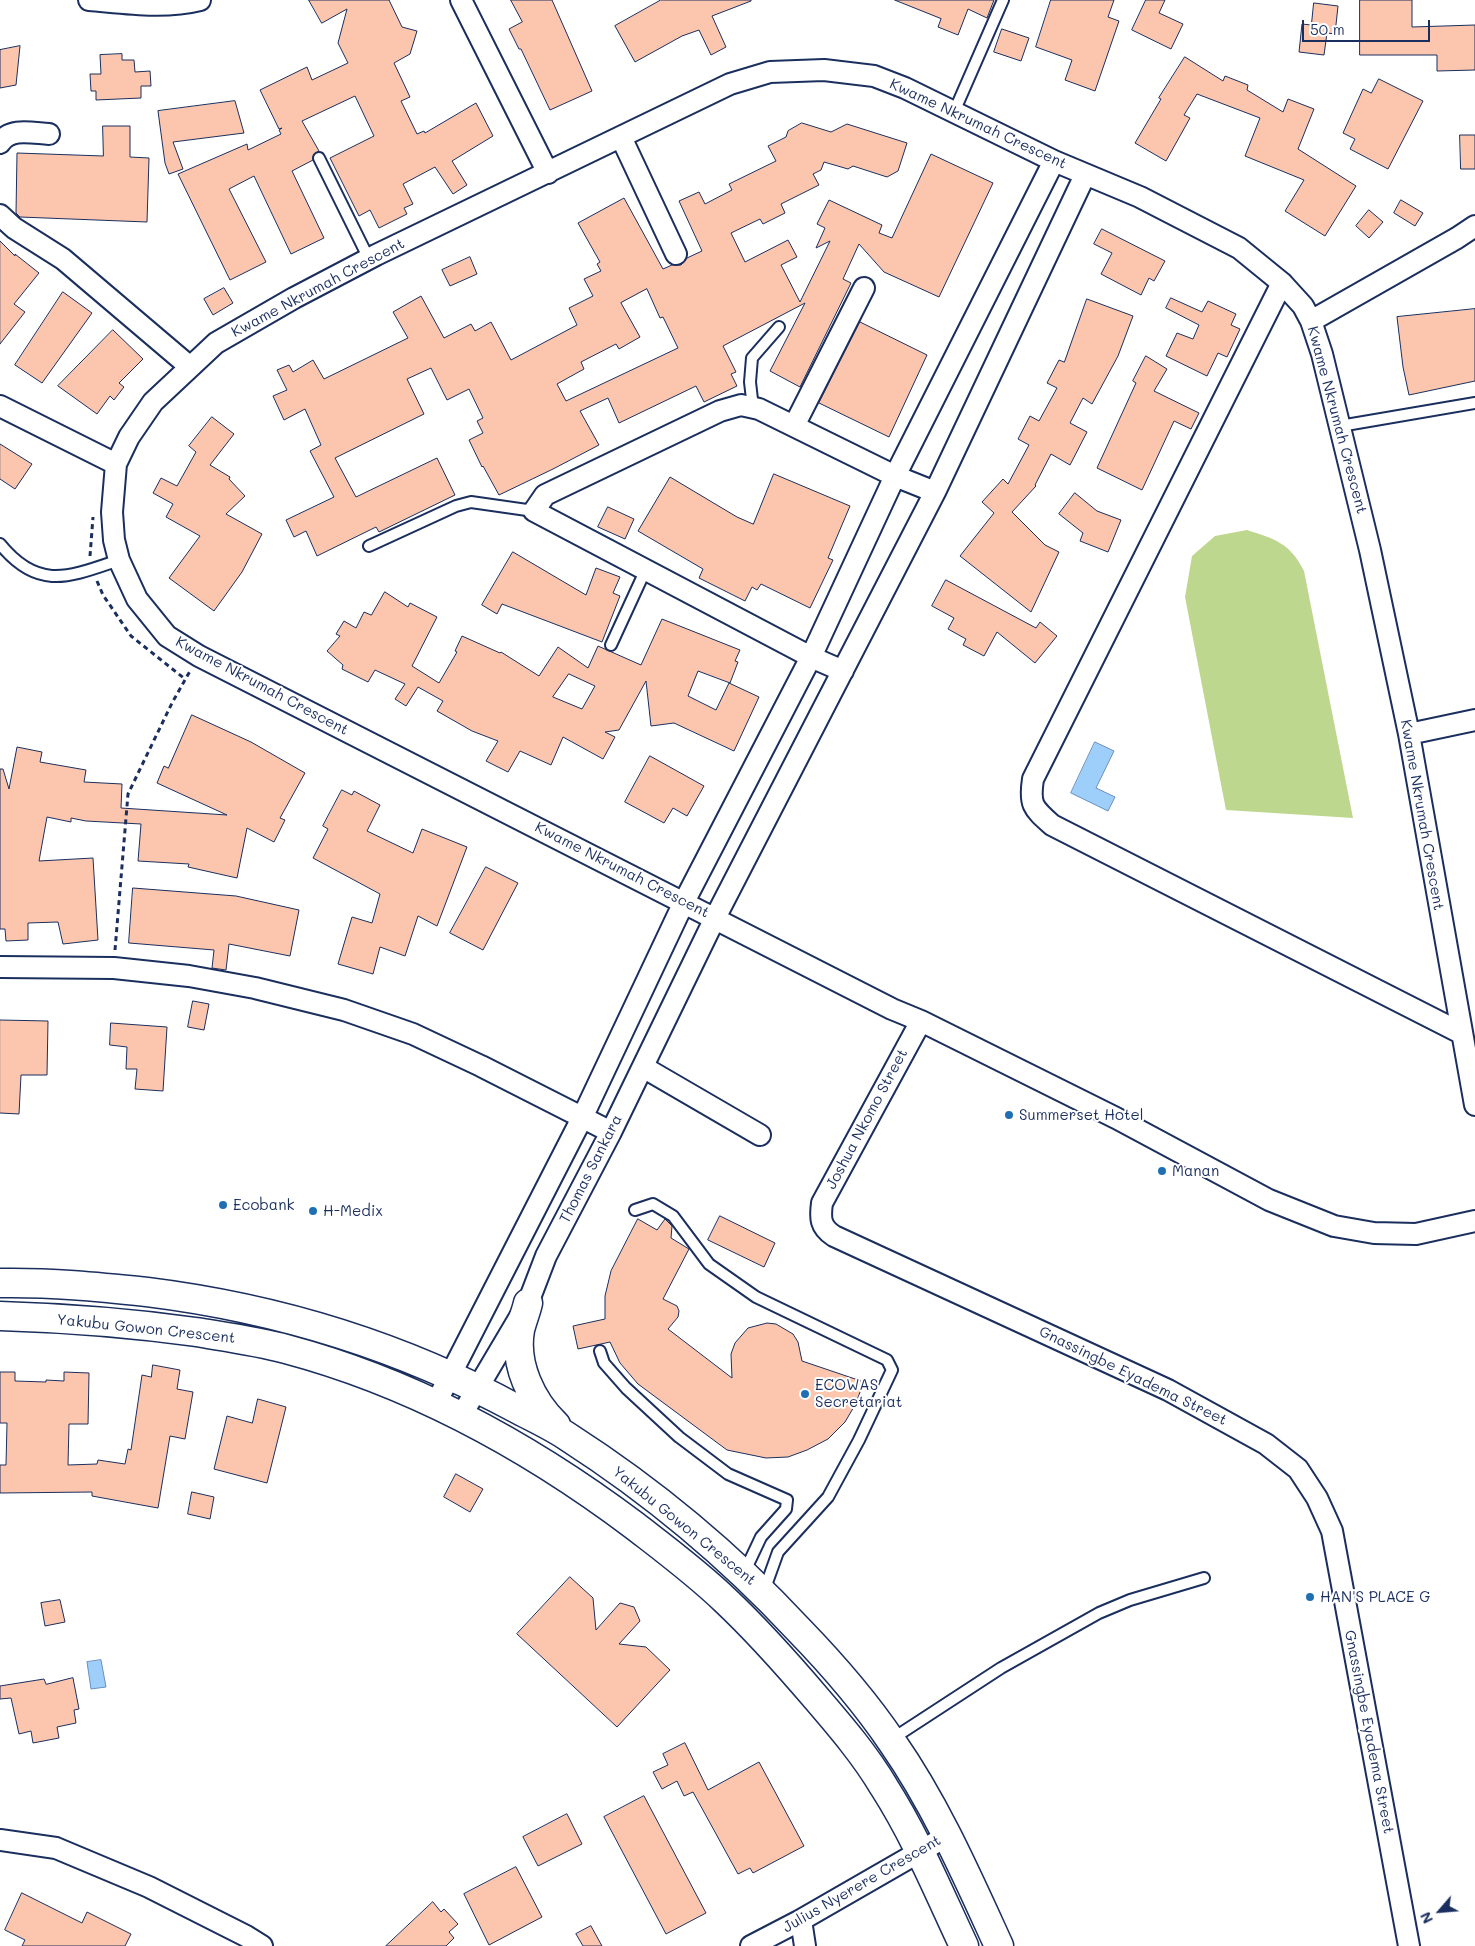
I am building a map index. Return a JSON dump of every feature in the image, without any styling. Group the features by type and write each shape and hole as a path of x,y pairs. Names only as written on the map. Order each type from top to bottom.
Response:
{"main road":[{"name":"Yakubu Gowon Crescent","path":"0,1283 111,1288 187,1297 241,1307 303,1323 381,1348 450,1375 566,1435 635,1483 699,1534 764,1592 834,1667 891,1740 922,1788 999,1946"},
{"path":"528,1303 520,1330 519,1356 529,1388 545,1415 566,1435"},
{"name":"Yakubu Gowon Crescent","path":"0,1316 141,1325 238,1338 285,1348 335,1363 436,1403 538,1460 591,1494 680,1560 725,1600 787,1663 846,1733 884,1787 919,1851 964,1946"}],"street":[{"path":"89,0 157,4 174,4 200,0"},
{"path":"461,0 548,173"},
{"name":"Kwame Nkrumah Crescent","path":"1475,1105 1471,1065 1461,1032 1408,734 1370,550 1322,354 1312,321 1303,306 1282,283 1240,248 1140,197 1054,161 905,88 874,76 824,70 770,72 730,84 369,259 216,342 153,402 129,437 116,464 112,512 118,560 137,599 167,636 199,656 892,1009 920,1020 1116,1118 1269,1200 1334,1226 1374,1233 1416,1234 1475,1221"},
{"path":"0,143 4,138 16,133 49,134"},
{"path":"621,137 676,254"},
{"path":"436,1403 582,1118 684,902 811,657 895,476 1054,161"},
{"name":"Thomas Sankara","path":"461,1416 528,1303 546,1256 611,1132 715,918 935,492 1085,175"},
{"path":"0,215 14,228 63,260 189,366"},
{"path":"1312,321 1472,233"},
{"path":"1282,283 1033,779 1030,798 1038,812 1052,825 1461,1032"},
{"path":"794,426 864,288"},
{"path":"843,671 811,657 534,511 545,495 720,411 741,405 753,408 794,426 895,476 935,492"},
{"path":"0,406 116,464"},
{"path":"1408,734 1475,720"},
{"path":"0,967 114,968 189,976 255,988 344,1010 413,1034 611,1132"},
{"name":"Joshua Nkomo Street","path":"820,1219 822,1203 920,1020"},
{"path":"643,1067 760,1135"},
{"name":"Gnassingbe Eyadema Street","path":"820,1219 824,1228 834,1236 1168,1390 1266,1444 1298,1469 1317,1498 1332,1531 1409,1946"},
{"name":"Julius Nyerere Crescent","path":"751,1946 801,1920 947,1836"},
{"path":"0,1840 56,1848 149,1887 262,1946"},
{"path":"801,1920 804,1946"}],"lane":[{"path":"954,112 1003,0"},
{"path":"319,158 369,259"},
{"path":"753,408 750,382 752,358 779,327"},
{"path":"1340,426 1475,403"},
{"path":"369,546 456,506 472,502 534,511"},
{"path":"0,544 19,564 49,577 65,577 118,560"},
{"path":"611,645 646,570"},
{"path":"635,1210 653,1204 673,1216 709,1264 756,1298 887,1360 892,1370 859,1440 828,1497 778,1552 764,1592"},
{"path":"600,1351 604,1363 626,1388 679,1437 728,1474 787,1500 786,1509 760,1536 743,1574"},
{"path":"891,1740 1000,1668 1099,1613 1130,1600 1204,1578"}],"path":[{"path":"114,968 128,794 172,703 199,656"}],"green space":[{"path":"1247,530 1281,543 1293,554 1304,571 1353,818 1226,810 1185,597 1192,556 1215,536"}],"water":[{"path":"1095,742 1114,751 1096,788 1115,797 1108,811 1071,793"},
{"path":"101,1660 106,1687 91,1689 87,1662"}],"building":[{"path":"309,0 389,0 402,27 417,31 410,54 394,63 410,97 401,101 417,134 424,131 425,133 476,103 493,136 452,161 467,185 453,194 435,167 403,184 413,204 404,208 407,214 379,228 370,210 359,216 330,158 374,136 355,96 302,121 319,151 314,154 313,160 292,171 324,238 291,254 254,176 229,189 266,262 230,280 178,174 247,144 248,150 281,134 279,130 282,128 279,129 260,90 307,67 312,80 348,63 338,43 347,9 322,23"},
{"path":"511,0 552,0 592,91 550,110 521,49 519,49 509,29 522,22"},
{"path":"661,0 751,1 712,16 726,47 711,55 699,30 682,36 635,62 615,26"},
{"path":"895,0 994,0 987,18 968,9 958,35 938,27 941,19"},
{"path":"1051,0 1114,0 1108,17 1119,21 1095,91 1065,80 1072,60 1036,47"},
{"path":"1146,0 1165,0 1159,13 1183,24 1171,49 1132,30"},
{"path":"1360,0 1412,0 1412,27 1475,25 1475,70 1437,71 1437,55 1360,55"},
{"path":"1314,3 1338,6 1335,34 1327,33 1324,55 1299,52 1302,24 1311,25"},
{"path":"1002,29 1029,38 1021,61 994,52"},
{"path":"20,46 16,85 0,88 0,50"},
{"path":"122,54 122,60 134,60 135,72 150,71 151,86 141,86 141,98 96,100 96,91 91,91 90,74 101,74 100,55"},
{"path":"1185,57 1223,81 1225,76 1248,85 1247,90 1283,112 1288,99 1314,109 1298,149 1356,186 1325,236 1285,211 1304,180 1245,156 1260,118 1197,94 1184,115 1190,118 1166,161 1135,143 1161,99 1159,98"},
{"path":"1379,79 1423,101 1388,169 1350,149 1355,139 1343,133 1363,89 1371,93"},
{"path":"235,101 244,133 173,142 183,169 169,174 165,163 158,111"},
{"path":"802,123 831,132 847,124 907,143 898,171 887,177 853,166 848,169 824,162 821,170 813,174 819,185 781,204 785,213 763,224 760,219 731,233 745,262 788,240 797,257 781,265 800,302 830,241 816,248 825,228 817,224 829,200 882,225 879,233 892,238 931,154 993,183 939,297 884,272 859,244 843,279 851,283 800,387 770,371 805,303 723,346 736,372 731,374 737,386 704,402 696,386 619,423 608,398 580,411 599,445 499,495 482,467 469,440 483,433 477,421 483,418 469,389 447,400 431,368 407,379 424,414 335,458 356,497 437,458 455,495 379,532 376,527 317,556 306,531 294,537 286,520 334,497 310,451 321,445 305,409 284,420 273,396 287,390 277,370 289,365 293,372 313,360 324,379 408,338 393,312 421,296 444,338 471,324 475,331 491,322 511,360 577,325 569,308 593,296 584,279 601,271 597,264 600,262 578,223 624,198 663,269 672,265 681,265 687,258 702,251 679,201 699,192 705,204 732,190 729,184 776,161 768,146 786,137 788,131","holes":["647,289 660,318 663,317 678,348 566,401 557,384 584,369 581,362 616,344 619,349 640,337 621,303"]},
{"path":"103,126 130,126 130,157 149,158 147,222 20,217 16,213 17,153 103,156"},
{"path":"1460,135 1475,135 1475,169 1461,169"},
{"path":"1401,200 1423,213 1415,226 1394,213"},
{"path":"1369,210 1383,222 1369,238 1356,226"},
{"path":"1102,229 1165,261 1154,281 1149,278 1141,295 1101,274 1112,253 1094,244"},
{"path":"0,241 15,256 15,254 39,273 14,304 25,312 0,344"},
{"path":"470,257 477,274 450,286 442,270"},
{"path":"224,288 233,303 213,315 204,299"},
{"path":"63,292 92,313 42,383 15,365"},
{"path":"1171,298 1202,312 1208,301 1236,314 1231,325 1240,329 1227,357 1218,353 1207,376 1166,356 1177,333 1193,339 1199,325 1166,308"},
{"path":"1087,299 1133,316 1118,356 1092,404 1083,398 1070,423 1087,432 1070,465 1051,454 1036,486 1012,512 1045,545 1059,552 1031,612 960,556 994,513 982,502 1003,479 1008,484 1029,445 1018,439 1030,416 1039,421 1057,388 1047,383 1059,360 1064,362"},
{"path":"1475,309 1475,381 1409,395 1403,367 1397,317"},
{"path":"860,322 927,355 889,437 819,403"},
{"path":"113,330 143,359 119,383 124,387 114,400 110,396 97,414 58,386"},
{"path":"1146,356 1167,369 1154,391 1199,413 1191,429 1174,421 1142,490 1097,468 1136,383 1133,381"},
{"path":"212,417 234,434 210,465 230,477 229,479 245,496 226,514 262,534 242,572 214,611 169,578 200,536 166,517 173,504 153,493 161,478 177,486 196,452 189,446"},
{"path":"0,444 32,464 15,489 0,479"},
{"path":"774,474 850,506 828,558 833,560 810,608 761,584 757,590 752,587 745,601 699,578 703,569 638,531 670,477 737,517 753,524"},
{"path":"1075,493 1097,511 1121,520 1108,552 1080,541 1083,533 1059,514"},
{"path":"608,507 634,519 625,539 598,527"},
{"path":"513,552 586,595 596,568 620,577 613,593 620,596 602,642 502,604 497,614 482,605"},
{"path":"946,580 1036,628 1040,622 1057,636 1035,663 997,632 984,656 963,645 966,639 948,629 954,618 932,606"},
{"path":"385,592 408,607 410,603 437,617 412,666 439,683 457,652 455,651 462,636 501,652 539,676 558,647 588,668 598,646 641,665 662,619 740,650 735,661 738,662 730,683 698,671 688,696 716,710 729,683 759,697 734,751 674,723 651,726 646,681 619,730 605,732 615,737 603,759 563,737 551,765 520,751 508,772 486,761 498,741 472,731 437,711 443,701 418,687 406,706 395,699 405,684 375,670 368,682 342,669 343,665 327,651 340,636 336,634 344,621 356,628 364,612 371,615","holes":["569,674 595,686 582,709 553,697"]},
{"path":"192,715 251,742 305,773 280,818 285,820 274,842 247,828 237,878 188,867 189,864 138,861 141,824 86,821 71,818 71,822 47,817 39,861 93,858 98,940 63,944 58,922 28,923 28,940 6,941 5,929 0,929 0,769 3,769 9,789 17,747 42,752 40,762 86,770 84,782 122,784 121,808 227,815 157,783 164,766 168,768"},
{"path":"650,756 704,786 687,816 673,808 664,823 625,802"},
{"path":"342,790 352,795 354,791 380,805 367,831 413,853 422,829 467,847 437,926 418,916 405,956 380,947 373,974 338,964 352,917 372,923 380,894 313,858 328,829 323,826"},
{"path":"486,867 518,883 483,950 450,933"},
{"path":"133,888 236,896 299,910 290,956 229,944 226,970 212,968 214,950 129,943"},
{"path":"193,1001 209,1004 204,1030 188,1027"},
{"path":"0,1020 48,1021 47,1075 21,1075 19,1114 0,1113"},
{"path":"111,1023 167,1027 163,1091 135,1089 137,1069 126,1069 127,1047 110,1045"},
{"path":"720,1216 775,1243 764,1267 708,1240"},
{"path":"638,1219 657,1230 665,1219 672,1226 671,1238 689,1249 663,1299 677,1306 679,1311 678,1317 668,1329 732,1378 731,1354 735,1343 748,1328 767,1323 776,1324 793,1334 798,1342 802,1361 864,1382 855,1405 845,1422 828,1439 788,1457 766,1458 727,1450 638,1384 620,1363 610,1342 578,1349 573,1326 605,1319 605,1296 611,1271"},
{"path":"153,1365 180,1370 177,1389 193,1392 185,1439 170,1436 158,1508 92,1496 92,1492 0,1493 0,1465 6,1465 7,1423 0,1423 0,1372 15,1372 15,1381 46,1382 46,1380 64,1381 64,1372 89,1373 88,1424 69,1424 68,1465 97,1464 98,1460 125,1464 128,1449 131,1450 142,1375 151,1377"},
{"path":"258,1399 286,1407 267,1483 214,1469 227,1416 252,1423"},
{"path":"456,1474 483,1489 470,1512 444,1497"},
{"path":"192,1492 214,1497 210,1519 188,1514"},
{"path":"570,1577 593,1598 596,1630 620,1603 634,1607 640,1621 619,1644 646,1647 670,1670 617,1727 517,1634"},
{"path":"60,1600 65,1622 45,1626 41,1603"},
{"path":"73,1678 79,1709 74,1710 76,1723 57,1727 59,1738 33,1743 31,1731 19,1734 11,1698 0,1699 0,1686 44,1679 46,1684"},
{"path":"685,1743 708,1790 759,1762 804,1846 753,1873 750,1868 738,1874 693,1792 684,1796 677,1781 662,1789 653,1772 668,1765 663,1754"},
{"path":"644,1796 706,1913 666,1934 604,1817"},
{"path":"567,1814 582,1844 538,1866 523,1837"},
{"path":"516,1867 542,1917 489,1945 464,1894"},
{"path":"22,1893 82,1923 87,1912 131,1934 125,1946 22,1946 25,1940 5,1930"},
{"path":"433,1902 441,1912 444,1909 458,1924 449,1932 454,1938 446,1946 386,1946"},
{"path":"591,1926 602,1946 583,1946 576,1934"}],"place":[{"name":"Summerset Hotel","path":"1009,1115"},
{"name":"Manan","path":"1162,1171"},
{"name":"Ecobank","path":"223,1205"},
{"name":"H-Medix","path":"313,1211"},
{"name":"ECOWAS Secretariat","path":"805,1394"},
{"name":"HAN'S PLACE G","path":"1310,1597"}]}
